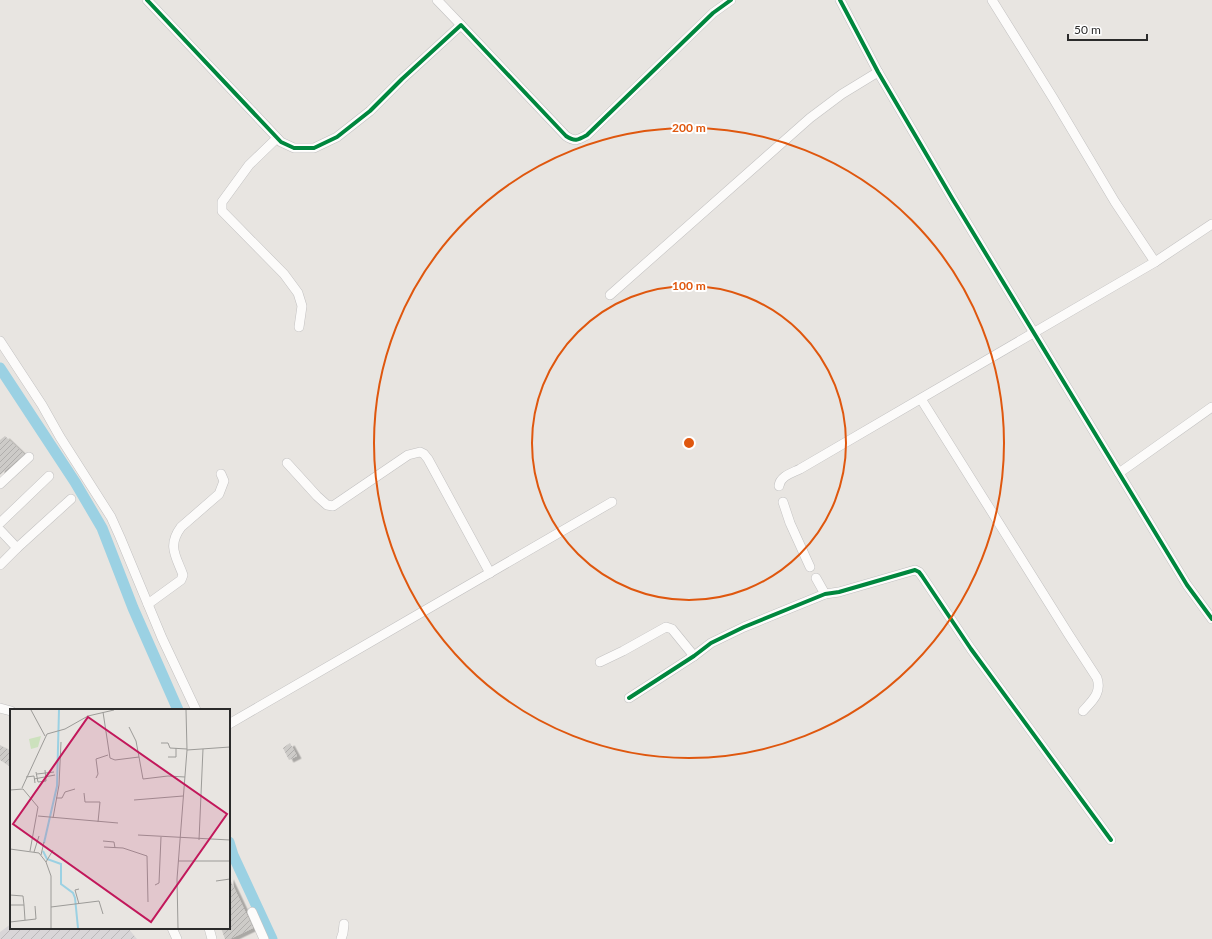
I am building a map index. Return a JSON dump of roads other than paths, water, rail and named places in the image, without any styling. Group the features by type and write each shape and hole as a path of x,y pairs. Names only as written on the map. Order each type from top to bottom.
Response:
{"street":[{"path":"147,0 277,138 281,142 294,148 314,148 338,137 370,111 402,79 461,25"},
{"path":"437,0 571,140 577,140 587,134 713,13 731,0"},
{"path":"840,0 878,72 952,198 1187,585 1212,620"},
{"path":"992,0 1115,202 1155,262"},
{"path":"610,295 810,118 842,94 878,72"},
{"path":"277,138 249,165 222,202 222,211 284,274 298,293 302,306 298,327"},
{"path":"779,486 779,483 784,477 921,399 1155,262 1212,224"},
{"path":"0,341 42,405 60,437 111,517 165,644 196,709"},
{"path":"921,399 1069,635 1098,678 1099,684 1097,694 1083,711"},
{"path":"1119,473 1212,407"},
{"path":"287,463 317,496 327,505 333,506 408,455 420,452 424,454 490,573"},
{"path":"0,484 29,457"},
{"path":"148,604 181,580 183,575 176,559 174,548 176,534 219,494 224,481 221,474"},
{"path":"0,523 49,476"},
{"path":"0,565 71,499"},
{"path":"230,723 612,502"},
{"path":"783,502 790,522 810,567"},
{"path":"0,530 17,548"},
{"path":"629,698 694,656 711,643 744,627 825,594 839,592 912,571 919,572 971,650 1110,840"},
{"path":"816,578 825,594"},
{"path":"600,662 666,627 672,629 694,656"},
{"path":"0,708 10,711"},
{"path":"252,912 264,939"},
{"path":"341,939 344,924"},
{"path":"172,929 177,939"},
{"path":"209,929 212,939"}],"waterway":[{"path":"0,368 75,482 102,528 133,608 178,709"},
{"path":"230,845 233,855 272,939"}]}
